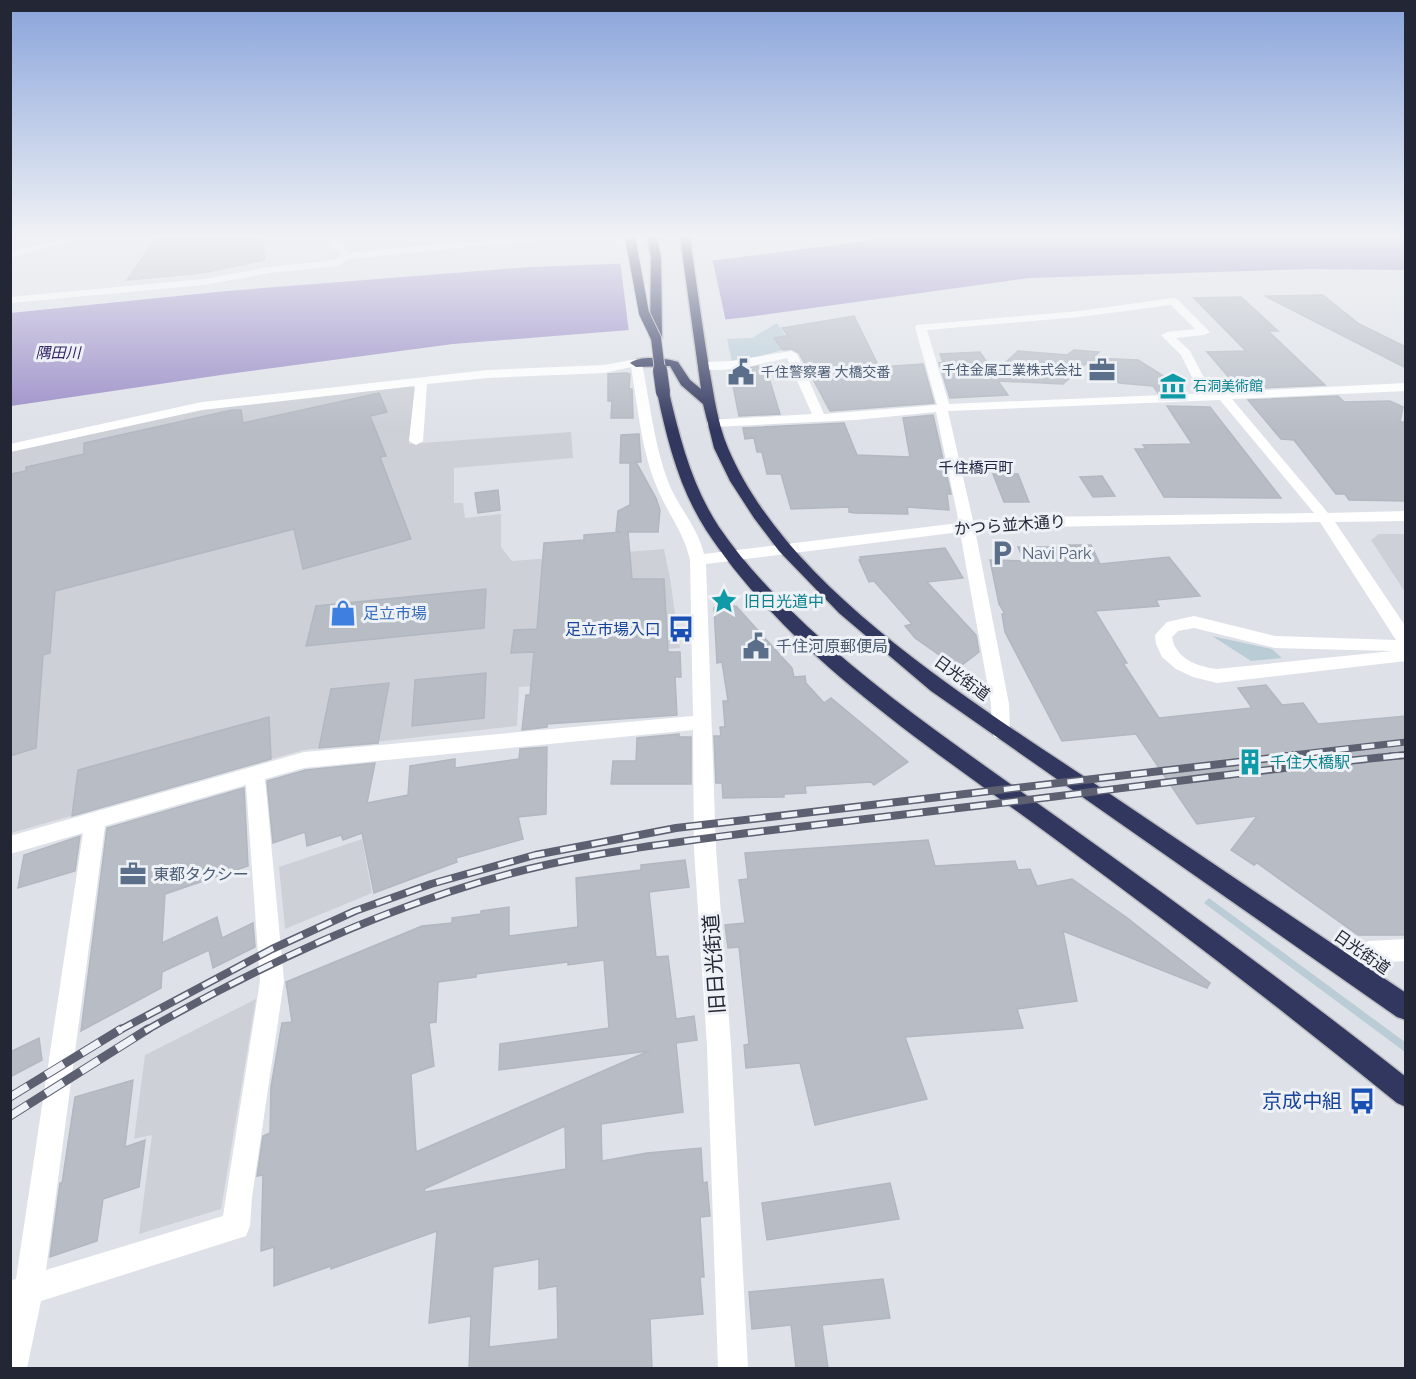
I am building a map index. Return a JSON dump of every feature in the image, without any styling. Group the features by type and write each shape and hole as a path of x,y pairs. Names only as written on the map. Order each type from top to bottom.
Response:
{"highway":[{"path":"642,301 644,313 656,338"},
{"path":"656,301 656,338 663,392 671,429 687,478 707,516 735,556 764,591 856,680 905,719 1257,977 1406,1094"},
{"name":"日光街道","path":"694,301 708,402 721,448 736,480 756,510 830,595 889,648 1001,732 1406,1008"},
{"path":"636,363 668,362 674,364 685,382 708,402"}],"street":[{"path":"1001,732 1000,704 968,526 942,408 921,327 1042,315 1106,313 1171,301"},
{"path":"1173,301 1204,332 1167,335 1186,353 1198,378 1223,396 1293,476 1324,517 1406,642"},
{"path":"703,366 731,365 791,354 820,418"},
{"path":"10,448 202,406 487,374 604,369 636,363 654,459 663,485 696,546 698,560"},
{"path":"416,441 421,382"},
{"path":"713,423 820,418 942,408 1406,387"},
{"name":"かつら並木通り","path":"698,560 968,526 1070,521 1406,516"},
{"name":"旧日光街道","path":"698,560 705,849 719,1046 733,1368"},
{"path":"1406,649 1390,644 1275,642 1194,622 1173,627 1163,635 1166,651 1175,659 1194,670 1217,676 1399,657 1406,654"},
{"path":"10,845 303,760 703,722"},
{"path":"20,1293 236,1226 238,1197 272,981 255,774"},
{"path":"12,1368 20,1293 95,820"},
{"path":"1342,963 1369,952 1406,950"}],"shaded area":[{"path":"777,323 793,347 746,360 732,361 727,339 752,338"},
{"name":"足立市場","path":"411,386 415,388 409,444 571,432 573,458 454,468 454,503 463,503 465,518 501,514 501,547 512,561 664,549 680,648 639,651 639,679 519,687 517,726 304,750 11,833 11,452 205,409"},
{"path":"1379,534 1405,534 1405,592 1371,540"},
{"path":"1212,636 1272,649 1282,658 1251,661"},
{"name":"東都タクシー","path":"362,839 372,893 285,929 279,867"},
{"path":"1209,898 1405,1042 1405,1052 1204,903"},
{"path":"256,999 221,1209 139,1234 152,1135 134,1139 145,1055"}],"water":[{"name":"隅田川","path":"125,301 861,301 629,330 453,344 11,406 10,313"}],"pier":[{"path":"625,301 722,301 726,322 629,333"}],"building":[{"path":"1197,301 1246,301 1278,331 1268,331 1325,385 1239,389 1207,352 1246,351"},
{"path":"1275,301 1331,301 1359,324 1406,347 1406,368"},
{"path":"854,316 879,367 923,364 934,403 830,411 799,353 792,349 783,350 774,338 788,336 782,328"},
{"path":"1074,350 1099,352 1093,358 1138,360 1165,377 1183,378 1178,386 1182,388 1177,387 1174,392 1158,393 1153,386 1119,383 1088,362 1063,384 998,381 1008,395 950,398 939,363 943,362 940,354 980,352 994,373 1018,351 1067,355"},
{"path":"765,365 780,414 739,416 730,371"},
{"path":"608,374 630,374 629,389 632,389 633,418 611,418 612,401 608,401"},
{"path":"379,393 387,412 370,416 386,456 380,457 411,539 303,569 294,529 55,591 50,653 43,655 36,748 10,756 10,474 26,471 26,467 84,454 84,443 232,410 241,410 243,423"},
{"path":"1338,396 1344,402 1390,401 1403,407 1400,422 1406,422 1406,501 1349,500 1345,494 1336,494 1294,440 1281,439 1248,400"},
{"path":"1167,406 1210,407 1281,498 1164,497 1135,449 1146,449 1143,445 1192,444"},
{"path":"933,415 951,494 947,494 949,510 907,507 908,514 855,513 849,512 849,507 791,509 781,474 767,474 762,452 757,452 754,438 745,439 743,428 844,423 857,455 910,457 903,418"},
{"path":"639,434 641,462 636,462 660,510 658,532 628,532 632,579 664,579 668,652 680,652 681,677 675,677 677,715 547,724 547,727 522,730 526,695 530,695 534,652 511,653 514,630 537,629 544,543 584,540 584,535 622,532 616,532 618,511 630,505 630,463 620,463 621,435"},
{"path":"993,474 1018,474 1029,502 1004,502"},
{"path":"1102,476 1115,496 1093,497 1080,477"},
{"path":"498,490 500,510 478,513 475,493"},
{"path":"1067,545 1091,545 1100,564 1169,557 1200,596 1156,600 1159,606 1095,611 1127,663 1123,663 1159,718 1252,708 1238,688 1266,685 1282,705 1303,703 1318,724 1406,716 1406,935 1358,935 1257,863 1254,865 1231,850 1257,816 1197,824 1136,734 1062,741 1005,632 1002,614 1005,614 999,604 990,560 1024,561 1018,547 1068,547"},
{"path":"945,548 963,578 927,582 976,635 979,652 958,668 915,638 905,626 912,624 874,581 869,582 859,560 861,560 860,557"},
{"path":"486,589 484,628 306,646 316,606"},
{"path":"736,606 792,668 794,677 805,676 806,683 824,703 831,698 908,762 874,785 871,782 805,786 806,793 784,794 784,797 723,798 722,783 716,783 714,736 721,736 720,727 725,727 723,701 728,701 722,662 717,663 714,608"},
{"path":"486,673 484,718 412,726 415,680"},
{"path":"389,683 378,743 319,748 331,689"},
{"path":"269,717 271,759 72,816 78,770"},
{"path":"679,734 679,737 691,737 691,784 611,784 613,761 636,761 637,738"},
{"path":"547,747 546,814 518,817 523,839 456,858 457,862 374,893 362,833 343,840 341,835 307,846 305,832 273,843 267,781 306,770 375,763 367,803 408,795 410,766 455,759 455,768 519,759 520,749"},
{"path":"244,788 248,866 165,894 162,943 217,917 222,938 253,923 255,947 213,968 209,950 162,972 161,988 81,1031 107,828"},
{"path":"80,836 75,871 18,888 24,855"},
{"path":"928,840 935,866 1015,861 1018,870 1030,869 1037,886 1072,879 1126,917 1210,983 1207,988 1063,931 1077,1001 1017,1009 1023,1028 905,1037 927,1099 815,1125 800,1063 746,1068 744,1045 749,1044 739,947 728,948 725,925 745,923 739,880 748,879 745,853"},
{"path":"685,860 689,887 649,892 656,957 668,956 676,1019 694,1016 697,1040 676,1043 683,1112 601,1124 602,1161 647,1153 701,1148 703,1183 707,1182 710,1216 700,1217 704,1277 700,1277 703,1314 650,1319 652,1368 469,1368 471,1316 429,1323 437,1231 331,1269 331,1266 274,1286 274,1247 261,1251 263,1175 257,1176 263,1136 270,1133 271,1087 282,1023 292,1022 286,982 422,926 452,923 452,918 481,914 481,911 509,907 509,936 578,927 576,878 641,870 641,865","holes":["604,960 609,1028 500,1044 499,1070 649,1051 416,1152 411,1074 434,1066 429,1023 436,1022 438,982 476,977 476,974 568,962 568,965","565,1126 566,1169 425,1192 424,1189","539,1259 539,1289 557,1286 558,1339 489,1347 493,1267"]},
{"path":"39,1038 42,1060 10,1077 10,1052"},
{"path":"133,1080 125,1147 145,1140 139,1187 103,1199 97,1241 50,1257 75,1097"},
{"path":"890,1183 899,1219 767,1240 762,1203"},
{"path":"883,1279 890,1318 822,1325 828,1368 796,1368 791,1325 752,1329 749,1292"}],"railway":[{"path":"1284,756 1406,742"},
{"path":"118,1031 272,949 355,911 431,884 535,855 676,828 1297,755"},
{"path":"145,1031 282,959 377,918 474,884 553,863 639,848 756,832 1406,755 1391,756"},
{"path":"10,1097 121,1029"},
{"path":"10,1116 148,1029"}],"place":[{"name":"千住金属工業株式会社","path":"1102,370"},
{"name":"千住警察署 大橋交番","path":"741,372"},
{"name":"石洞美術館","path":"1173,386"},
{"name":"Navi Park","path":"1002,553"},
{"name":"旧日光道中","path":"724,601"},
{"name":"足立市場","path":"343,613"},
{"name":"足立市場入口","path":"681,629"},
{"name":"千住河原郵便局","path":"756,646"},
{"name":"千住大橋駅","path":"1250,762"},
{"name":"東都タクシー","path":"133,874"},
{"name":"京成中組","path":"1362,1101"}],"district":[{"name":"千住橋戸町","path":"976,468"}]}
